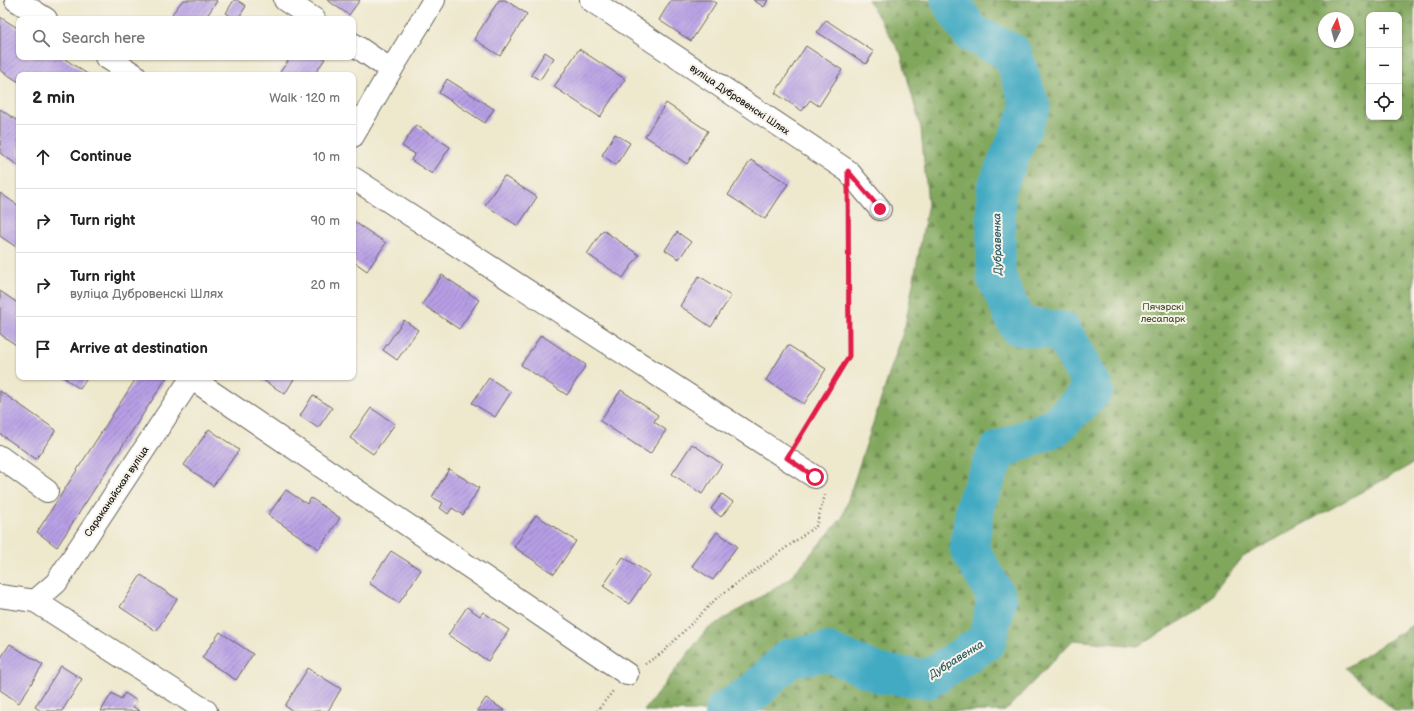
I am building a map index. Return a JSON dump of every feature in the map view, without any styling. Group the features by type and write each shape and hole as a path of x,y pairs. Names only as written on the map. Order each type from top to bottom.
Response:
{"street":[{"path":"16,0 41,16"},
{"path":"285,0 309,16"},
{"path":"356,131 434,0"},
{"name":"вуліца Дубровенскі Шлях","path":"591,0 848,171 880,209"},
{"path":"356,46 392,70"},
{"path":"111,60 130,72"},
{"path":"356,180 815,477"},
{"name":"Сараканайская вуліца","path":"35,601 56,583 190,380"},
{"path":"196,380 627,674"},
{"path":"0,456 47,491"},
{"path":"0,596 35,601 206,711"}],"path":[{"path":"787,458 849,356 848,171"},
{"path":"597,711 627,674 662,653 717,598 816,526 826,496 815,477"}],"green space":[{"name":"Пячэрскі лесапарк","path":"868,0 1414,0 1414,463 1243,557 1200,610 1138,646 1073,640 1005,711 644,711 706,630 788,580 842,518 905,326 928,204 921,129 901,54"},
{"path":"1414,624 1414,711 1395,711 1346,668"}],"building":[{"path":"183,0 217,1 207,16 175,16 172,14"},
{"path":"234,0 237,0 246,6 240,16 231,16 226,13"},
{"path":"327,0 360,0 349,15"},
{"path":"499,0 505,0 527,14 500,56 474,39"},
{"path":"671,0 711,0 716,3 691,41 659,20"},
{"path":"753,0 768,0 764,7"},
{"path":"0,17 16,27 16,60 66,60 84,72 16,72 16,80 0,70"},
{"path":"826,20 874,52 866,64 817,32"},
{"path":"806,46 842,70 819,106 810,100 802,111 775,93"},
{"path":"579,49 625,79 600,117 554,87"},
{"path":"545,52 554,58 540,80 531,75"},
{"path":"289,60 324,60 316,72 280,72"},
{"path":"447,79 494,109 485,123 439,93"},
{"path":"666,103 708,131 687,164 645,136"},
{"path":"0,109 16,120 16,164 0,153"},
{"path":"416,125 450,147 432,174 411,160 415,154 402,146"},
{"path":"615,134 630,143 616,165 602,155"},
{"path":"751,160 788,184 765,219 728,195"},
{"path":"504,176 537,197 518,226 485,205"},
{"path":"0,193 16,204 16,247 0,236"},
{"path":"356,223 386,243 367,271 356,263"},
{"path":"603,230 639,255 623,278 587,254"},
{"path":"677,232 691,242 679,259 665,250"},
{"path":"442,275 479,300 459,329 422,304"},
{"path":"699,276 731,296 711,327 680,306"},
{"path":"0,291 16,302 16,345 0,334"},
{"path":"404,320 418,330 397,360 383,350"},
{"path":"541,335 586,365 567,395 521,365"},
{"path":"788,345 826,369 804,404 766,380"},
{"path":"489,378 511,392 495,417 472,403"},
{"path":"67,380 86,380 80,389"},
{"path":"135,380 165,380 57,547 37,532"},
{"path":"263,380 293,380 285,394"},
{"path":"621,390 658,415 654,422 666,430 650,454 600,421"},
{"path":"0,391 56,430 36,459 0,434"},
{"path":"313,395 332,408 318,428 300,416"},
{"path":"371,408 395,424 373,454 350,438"},
{"path":"209,429 239,450 213,486 184,465"},
{"path":"692,444 722,464 702,494 672,474"},
{"path":"449,469 479,488 463,515 452,508 448,514 440,508 443,503 432,497"},
{"path":"286,490 307,504 311,498 340,518 319,549 268,515"},
{"path":"722,494 733,502 721,517 711,509"},
{"path":"536,515 576,541 554,574 514,547"},
{"path":"717,532 737,546 713,580 692,566"},
{"path":"391,551 421,570 399,603 369,583"},
{"path":"623,557 650,574 629,604 603,586"},
{"path":"141,575 177,599 156,631 120,607"},
{"path":"467,607 480,616 483,612 509,630 488,661 448,635"},
{"path":"220,632 253,654 236,680 202,658"},
{"path":"10,644 43,665 19,703 0,690 0,659"},
{"path":"61,666 82,679 62,711 41,711 35,707"},
{"path":"308,668 341,689 328,711 293,711 285,706"},
{"path":"112,693 121,699 125,693 137,701 133,707 140,711 101,711"},
{"path":"486,698 505,711 477,711"}],"waterway":[{"name":"Дубравенка","path":"724,711 754,692 789,658 827,652 881,674 928,679 987,641 997,598 969,548 976,502 998,451 1055,427 1094,389 1062,331 1018,326 996,277 996,189 1031,107 1012,53 970,32 950,0"}],"route":[{"path":"815,477 787,458 849,356 848,171 880,209"}]}
